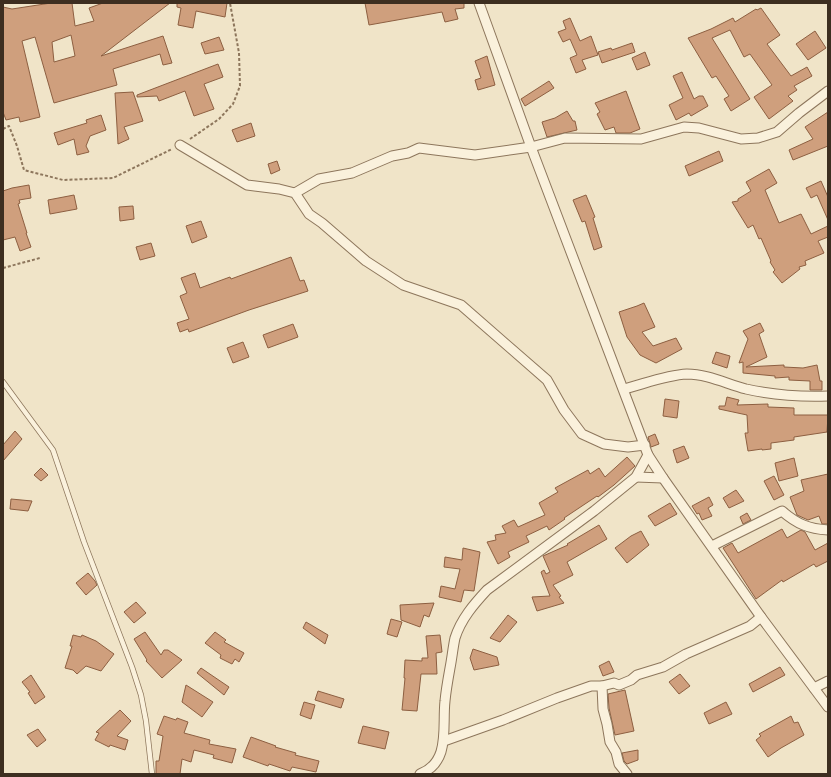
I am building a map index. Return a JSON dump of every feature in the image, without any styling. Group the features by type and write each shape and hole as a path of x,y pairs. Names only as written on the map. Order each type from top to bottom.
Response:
{"street":[{"path":"479,3 531,148 648,455 761,617 828,707"},
{"path":"295,193 319,179 352,173 392,156 408,153 419,148 475,155 531,148 566,138 641,139 684,127 700,128 741,139 758,138 777,132 828,91"},
{"path":"180,146 247,185 279,189 295,193 309,214 322,223 366,261 403,285 461,305 547,380 564,410 582,434 604,444 628,447 644,444"},
{"path":"624,389 665,378 687,374 705,376 745,389 764,393 805,397 828,396"},
{"path":"420,774 425,772 433,765 440,756 444,746 445,701 456,637 465,617 475,602 488,590 594,511 636,477 648,455"},
{"path":"636,477 663,478"},
{"path":"712,546 782,511 792,520 814,529 828,530"},
{"path":"444,741 591,686 602,686 614,682 619,685 631,680 637,674 663,667 686,654 750,626 761,617"},
{"path":"814,688 828,681"},
{"path":"602,686 603,709 610,742 616,752 618,764 627,774"}],"lane":[{"path":"3,382 53,450 84,542 132,667 141,695 146,721 152,774"}],"path":[{"path":"3,129 9,126 24,170 62,180 113,178 180,146 219,119 233,104 240,86 239,53 230,3"},
{"path":"3,268 40,258"}],"building":[{"path":"51,3 72,3 75,26 94,21 89,8 103,3 170,3 101,56 163,36 172,63 163,65 160,54 113,69 117,85 54,103 35,37 22,41 40,117 20,122 19,117 6,120 3,112 3,7 12,9","holes":["71,35 75,56 54,62 52,42"]},
{"path":"177,3 227,3 225,17 196,11 193,28 178,25 181,8 177,7"},
{"path":"365,3 464,3 464,8 455,9 458,19 445,22 442,12 369,25"},
{"path":"761,8 780,35 767,44 791,76 807,67 812,76 794,86 797,90 788,96 793,101 769,119 754,97 772,85 750,54 744,57 730,30 712,38 750,99 731,111 724,99 729,96 716,76 712,78 688,38 733,18 735,22 756,9"},
{"path":"570,18 580,41 591,36 598,55 582,60 586,69 576,73 570,58 577,55 570,39 563,42 558,32 566,29 563,21"},
{"path":"815,31 826,48 808,60 796,44"},
{"path":"219,37 224,50 205,54 201,43"},
{"path":"632,43 635,52 602,63 598,52 611,48 612,50"},
{"path":"645,52 650,65 637,70 632,58"},
{"path":"487,56 495,85 478,90 475,80 481,78 475,61"},
{"path":"218,64 223,77 204,84 214,109 194,116 185,91 159,101 157,96 137,97 137,95"},
{"path":"682,72 694,99 699,96 703,96 708,106 691,116 689,113 676,120 669,105 683,98 673,76"},
{"path":"549,81 554,88 525,106 521,99"},
{"path":"626,91 640,129 630,133 616,133 614,127 605,130 597,114 600,112 595,103"},
{"path":"133,92 143,121 124,127 129,139 118,144 115,93"},
{"path":"567,111 573,121 575,121 577,130 547,137 542,122 555,118"},
{"path":"828,112 828,146 793,160 789,150 813,139 805,127"},
{"path":"101,115 106,130 90,136 86,146 89,152 77,155 74,139 58,145 54,133 87,123 86,120"},
{"path":"251,123 255,136 237,142 232,130"},
{"path":"719,151 723,161 689,176 685,166"},
{"path":"277,161 280,170 271,174 268,164"},
{"path":"769,169 777,183 765,190 779,223 801,214 811,234 828,226 828,237 818,241 824,253 805,261 806,265 799,267 800,269 782,283 773,272 775,270 770,262 771,261 761,238 759,239 753,225 748,228 732,202 738,201 738,199 751,191 746,182"},
{"path":"821,181 828,197 828,220 817,195 811,198 806,188"},
{"path":"29,185 31,198 19,200 20,203 18,204 31,247 20,251 15,237 3,240 3,191"},
{"path":"74,195 77,209 50,214 48,200"},
{"path":"586,195 595,217 593,218 602,247 594,250 585,221 582,222 573,200"},
{"path":"133,206 134,219 120,221 119,207"},
{"path":"201,221 207,237 192,243 186,226"},
{"path":"151,243 155,256 140,260 136,247"},
{"path":"291,257 300,281 304,280 308,291 249,310 189,332 188,329 180,332 177,323 189,319 180,296 187,293 181,278 195,273 200,288 230,277 231,279"},
{"path":"644,303 655,327 642,332 653,346 676,338 682,349 656,363 640,355 627,337 619,312"},
{"path":"760,323 764,331 759,334 767,357 746,367 784,365 784,367 803,368 817,365 820,381 822,381 822,390 810,390 810,381 789,380 789,377 775,378 775,376 743,373 743,362 739,363 748,339 743,331"},
{"path":"293,324 298,337 268,348 263,335"},
{"path":"243,342 249,357 233,363 227,348"},
{"path":"716,352 730,356 727,368 712,363"},
{"path":"727,397 739,400 737,405 768,404 768,407 794,408 794,415 828,415 827,432 794,437 794,440 771,443 771,449 748,451 745,433 748,433 747,415 719,409 719,406 725,406"},
{"path":"665,399 679,401 677,418 663,416"},
{"path":"15,431 22,439 3,461 3,445"},
{"path":"655,434 659,444 651,447 648,437"},
{"path":"684,446 689,458 677,463 673,450"},
{"path":"627,457 635,466 614,485 598,497 597,496 564,518 565,519 549,530 547,526 526,536 529,542 508,552 510,557 498,564 487,542 496,540 495,535 506,533 502,526 514,520 518,527 545,515 539,503 558,492 555,488 588,470 590,474 599,468 605,477"},
{"path":"794,458 798,476 779,481 775,463"},
{"path":"41,468 48,475 41,481 34,475"},
{"path":"828,474 828,524 822,524 819,516 808,520 797,515 790,497 804,491 801,480"},
{"path":"774,476 784,495 774,500 764,481"},
{"path":"736,490 744,501 729,508 723,498"},
{"path":"709,497 713,505 708,508 712,516 702,520 699,513 697,514 692,506"},
{"path":"11,499 32,501 28,511 10,509"},
{"path":"670,503 677,514 655,526 648,516"},
{"path":"747,513 751,520 743,524 740,517"},
{"path":"599,525 607,539 567,562 573,575 553,585 564,603 537,611 532,597 550,596 541,572 544,570 546,574 550,572 543,556 568,545 567,544"},
{"path":"782,529 787,538 801,530 805,532 815,550 828,543 828,561 816,567 814,564 783,582 782,580 756,599 723,548 732,543 738,553"},
{"path":"641,531 649,545 627,563 615,548 631,536"},
{"path":"463,548 480,552 474,591 464,590 461,602 439,597 441,586 455,589 460,569 444,567 445,557 462,560"},
{"path":"88,573 97,585 86,595 76,583"},
{"path":"136,602 146,613 134,623 124,612"},
{"path":"434,603 429,617 424,615 420,627 401,620 400,605"},
{"path":"508,615 517,622 500,642 490,638"},
{"path":"391,619 402,622 397,637 387,634"},
{"path":"306,622 328,635 325,644 303,628"},
{"path":"145,632 161,655 164,650 168,650 182,660 162,678 146,661 147,660 134,639"},
{"path":"215,632 226,640 224,642 244,653 239,662 235,659 232,664 220,658 221,655 205,643"},
{"path":"73,635 81,637 82,635 96,641 114,654 101,671 86,666 77,674 73,670 65,668 72,646 70,646"},
{"path":"440,635 442,652 436,653 437,674 421,674 417,711 402,710 405,660 422,661 422,658 428,658 426,636"},
{"path":"473,649 497,657 499,665 474,670 470,658"},
{"path":"609,661 614,672 603,676 599,666"},
{"path":"780,667 785,675 753,692 749,684"},
{"path":"201,668 229,687 224,695 197,673"},
{"path":"680,674 690,686 679,694 669,682"},
{"path":"31,675 45,697 35,704 28,693 30,692 22,682"},
{"path":"186,685 213,702 202,717 182,702"},
{"path":"625,690 634,731 615,735 609,708 608,694"},
{"path":"318,691 344,699 341,708 315,700"},
{"path":"304,702 315,705 311,719 300,715"},
{"path":"726,702 732,714 709,724 704,713"},
{"path":"120,710 131,721 117,736 128,740 125,750 110,745 109,747 95,740 99,733 96,732"},
{"path":"164,716 176,720 177,718 188,722 184,733 210,740 209,744 236,749 232,763 213,758 214,755 194,750 191,762 182,759 180,774 156,774 156,761 159,761 163,736 157,734"},
{"path":"791,716 794,723 798,722 804,735 768,757 756,740 761,736 759,734"},
{"path":"363,726 389,732 385,749 358,743"},
{"path":"38,729 46,740 37,747 27,735"},
{"path":"251,737 276,746 275,747 296,753 295,755 319,761 316,772 292,767 290,771 269,764 268,766 243,757"},
{"path":"638,750 638,760 627,764 624,761 622,753"}]}
